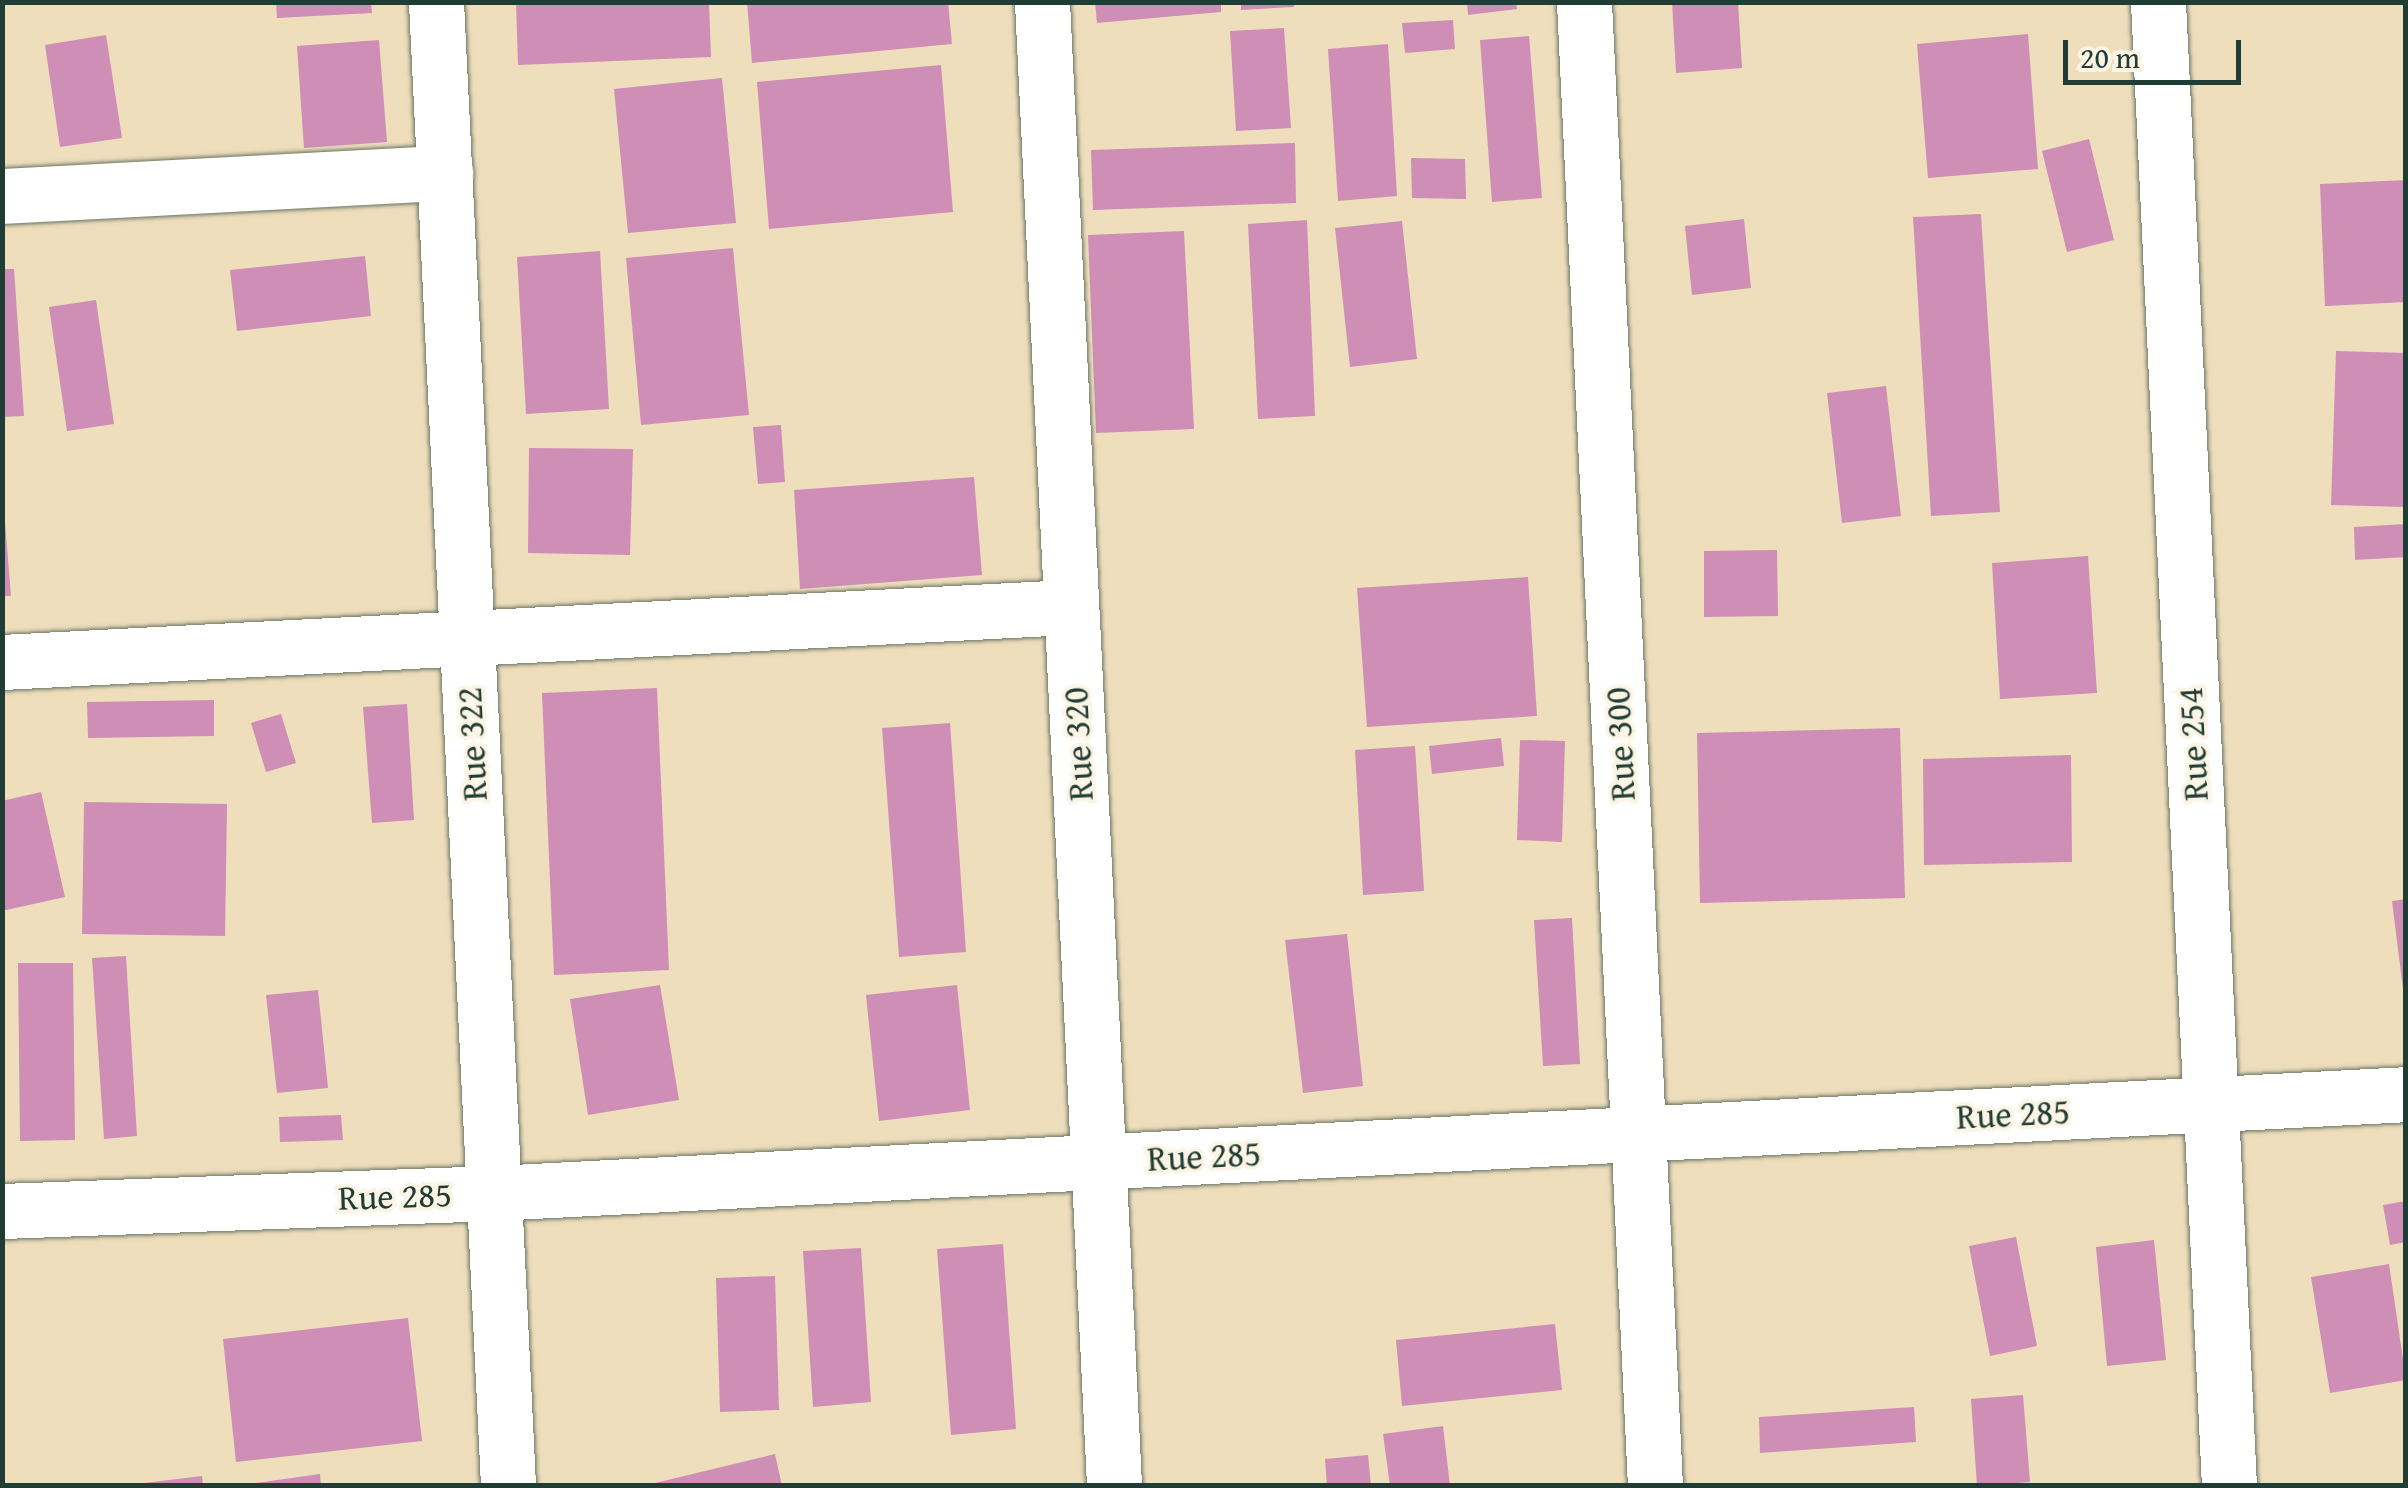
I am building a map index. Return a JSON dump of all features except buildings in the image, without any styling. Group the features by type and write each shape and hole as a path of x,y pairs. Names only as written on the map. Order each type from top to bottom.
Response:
{"street":[{"name":"Rue 322","path":"436,2 508,1486"},
{"name":"Rue 320","path":"1042,2 1114,1486"},
{"name":"Rue 300","path":"1584,2 1655,1486"},
{"name":"Rue 254","path":"2158,2 2229,1486"},
{"path":"2,196 444,173"},
{"path":"2,662 1071,607"},
{"name":"Rue 285","path":"2,1210 494,1193 2406,1094"}]}
